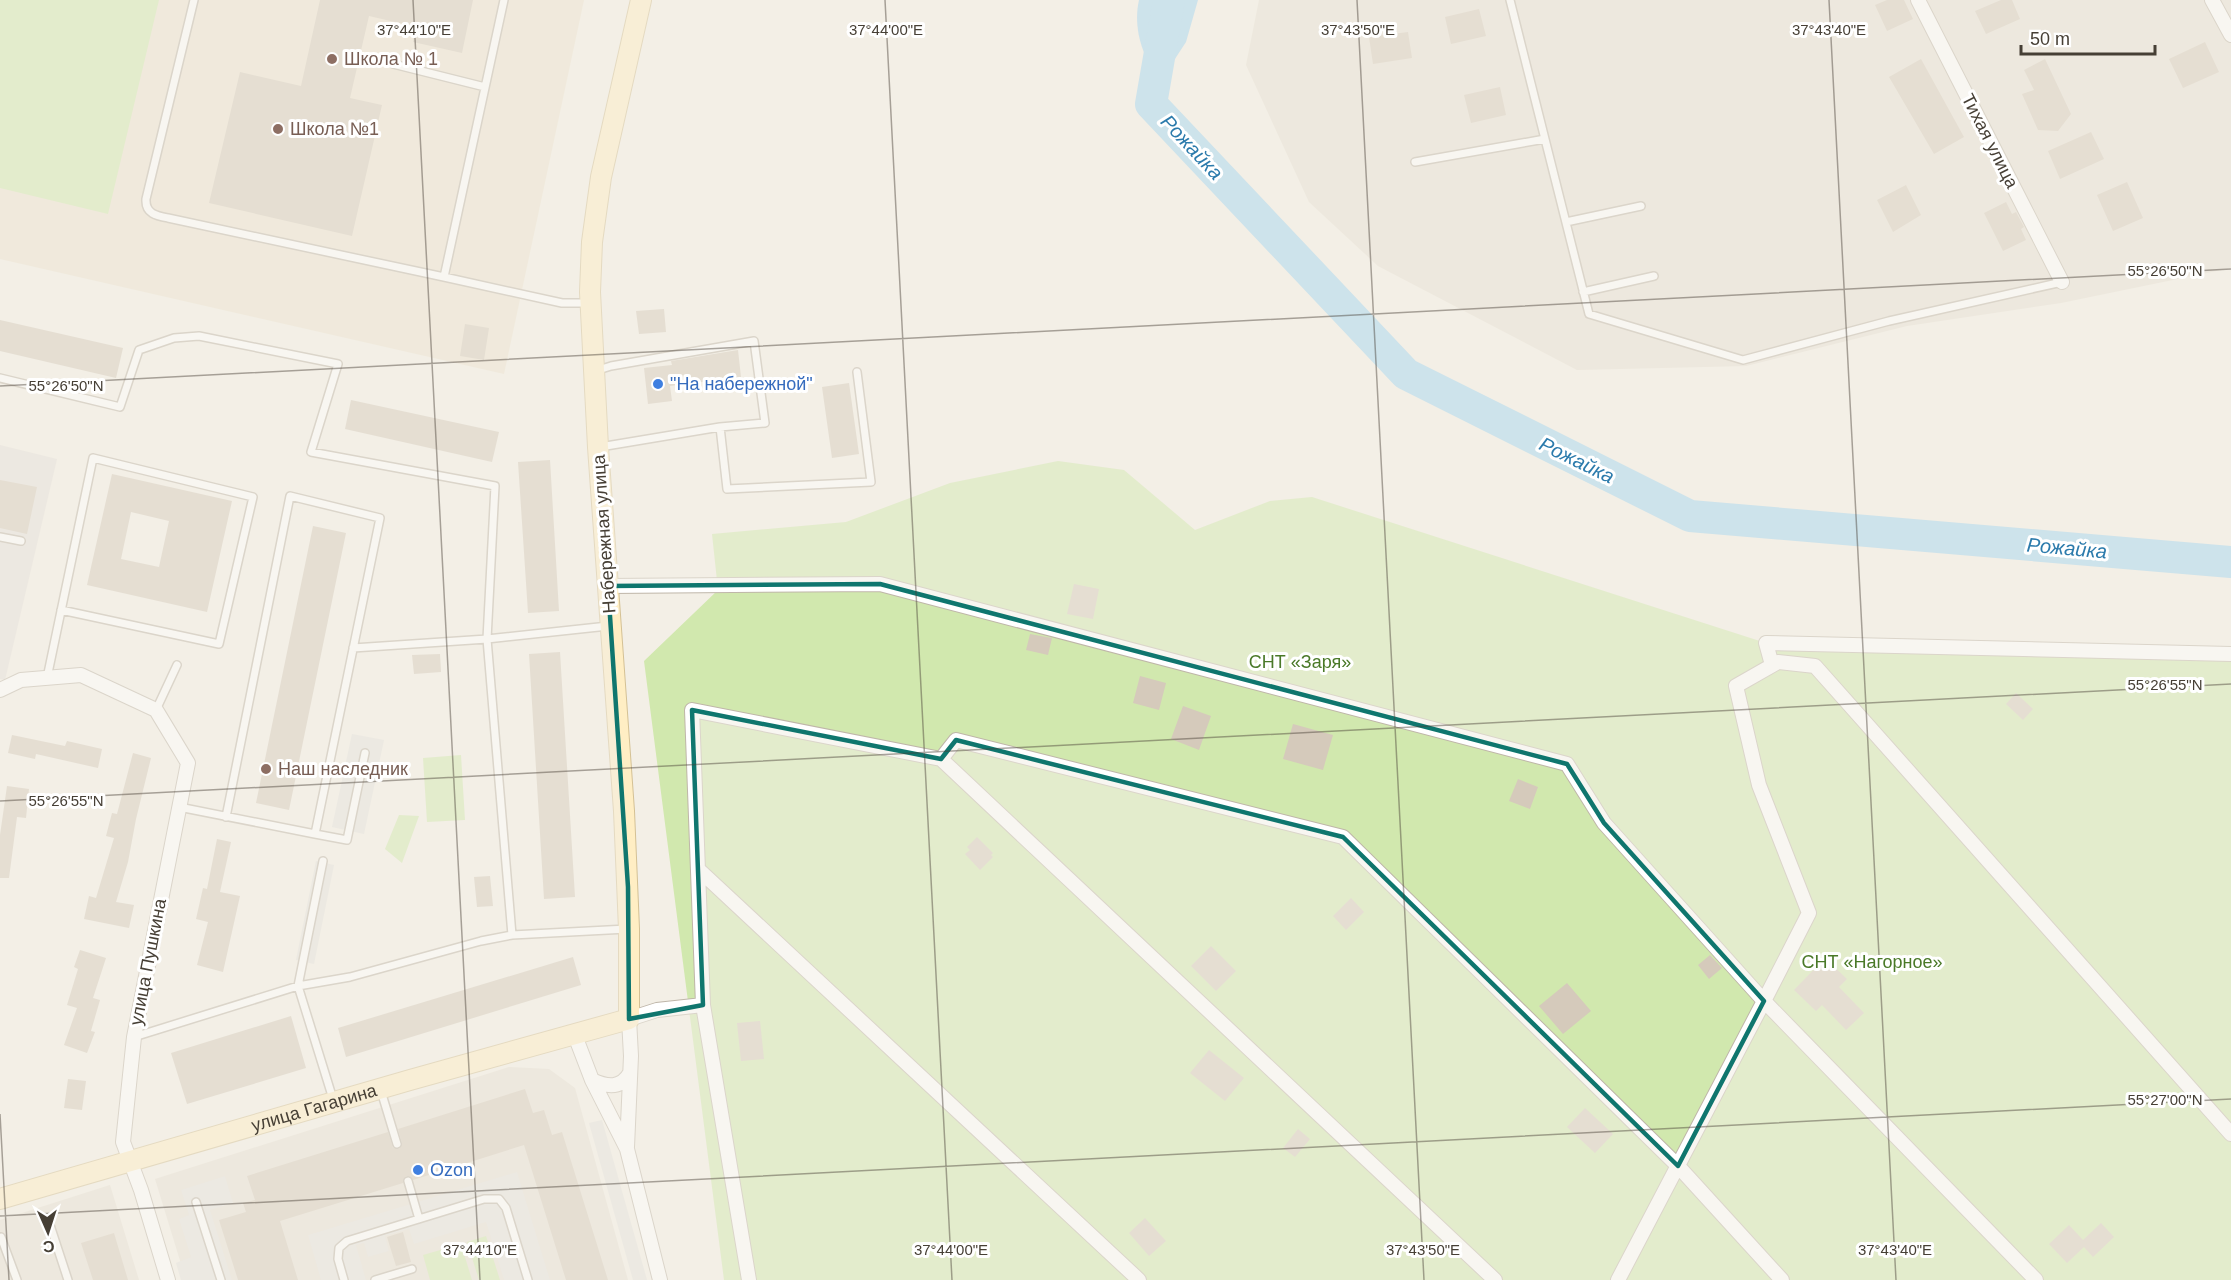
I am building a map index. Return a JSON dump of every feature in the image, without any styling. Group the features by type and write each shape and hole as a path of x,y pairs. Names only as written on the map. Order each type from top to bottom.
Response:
{"street":[{"name":"Набережная улица","path":"627,1149 631,1056 624,811 590,303 592,242 601,177 641,0"},
{"name":"Тихая улица","path":"1918,0 2062,282"},
{"path":"2212,0 2231,35"},
{"path":"608,586 880,584 1567,764 1604,823 1764,1001 2036,1280"},
{"path":"1772,665 1766,643 2231,654"},
{"path":"1618,1280 1809,913 1760,785 1736,686 1778,662 1815,666 2231,1134"},
{"path":"0,690 21,680 81,675 156,710"},
{"name":"улица Пушкина","path":"156,710 188,763 134,1037 123,1142 141,1190 168,1280"},
{"path":"749,1280 704,1005 692,710 941,759 1495,1280"},
{"path":"941,759 956,740 1343,837 1677,1166 1782,1280"},
{"path":"698,869 1139,1280"},
{"path":"629,1019 657,1010 704,1005"},
{"name":"улица Гагарина","path":"0,1199 380,1088 629,1019"},
{"name":"Набережная улица","path":"574,1033 592,1080 627,1149 660,1280"},
{"path":"592,1080 612,1086 626,1080 630,1073"}],"lane":[{"path":"194,0 146,199 149,212 180,221 562,303 590,303"},
{"path":"444,277 504,0"},
{"path":"1510,0 1588,314 1743,360 1889,321 2062,282"},
{"path":"393,64 485,87"},
{"path":"1415,162 1545,139"},
{"path":"1566,222 1641,206"},
{"path":"1583,292 1654,276"},
{"path":"0,378 120,407 139,350 187,336 211,337 338,364 311,452 495,486 487,639 512,935"},
{"path":"594,371 754,340 765,423 598,447"},
{"path":"720,428 727,489 871,482 857,372"},
{"path":"47,678 61,610 93,458 253,497 219,644 61,610"},
{"path":"226,817 290,496 380,518 315,834"},
{"path":"0,537 21,541"},
{"path":"353,648 487,639 611,626"},
{"path":"156,710 177,665"},
{"path":"179,807 347,840 365,753"},
{"path":"323,861 298,987 334,1102"},
{"path":"134,1037 298,987 351,978 481,941 512,935 629,929"},
{"path":"380,1088 397,1144"},
{"path":"408,1181 419,1219"},
{"path":"344,1280 338,1259 339,1248 347,1241 484,1199 499,1199 506,1208 528,1280"},
{"path":"196,1202 221,1280"},
{"path":"50,1222 68,1280"},
{"path":"1,1238 17,1280"},
{"path":"375,1280 412,1269"}],"highlighted area":[{"path":"880,584 1567,764 1604,823 1764,1001 1678,1166 1343,837 956,740 941,759 692,710 703,1005 629,1019 628,887 608,586"}],"shaded area":[{"name":"Школа №1","path":"0,0 584,0 504,374 0,259"},
{"path":"1259,0 2231,0 2231,268 2061,303 1907,326 1746,366 1577,370 1378,266 1309,202 1246,65"},
{"path":"0,445 57,459 5,680 0,679"},
{"path":"352,734 384,740 364,834 332,827"},
{"path":"316,861 334,865 314,964 296,960"},
{"path":"509,1067 549,1069 575,1088 628,1280 186,1280 155,1179"},
{"path":"602,1120 647,1280 633,1280 589,1123"},
{"path":"517,1172 550,1280 504,1280 486,1222 414,1244 409,1229 385,1236 389,1251 368,1257 364,1243 356,1245 366,1280 321,1280 308,1235"},
{"path":"225,1176 233,1203 210,1210 232,1280 181,1280 176,1263 191,1257 179,1219 189,1215 181,1190"},
{"path":"110,1185 139,1280 0,1280 0,1220"}],"green space":[{"path":"0,0 159,0 108,214 0,188"},
{"name":"СНТ «Нагорное»","path":"1058,461 1124,470 1195,530 1270,501 1312,497 1766,643 2231,652 2231,1280 724,1280 644,661 718,590 712,534 846,522 950,483"},
{"path":"461,755 465,820 427,822 423,758"},
{"path":"399,815 419,816 402,863 385,849"},
{"path":"486,1236 500,1280 479,1280 467,1242"},
{"path":"461,1244 472,1280 430,1280 423,1255"}],"water":[{"path":"1139,0 1198,0 1186,42 1169,68 1151,66 1143,51 1137,26"}],"building":[{"path":"320,0 473,0 462,53 413,42 416,27 369,16 350,98 382,105 352,236 209,203 240,72 301,86"},
{"path":"1887,0 1904,0 1913,19 1887,31 1875,5"},
{"path":"2001,0 2012,0 2020,19 1986,34 1975,11"},
{"path":"1479,9 1486,36 1451,44 1445,17"},
{"path":"1408,32 1412,58 1373,64 1369,37"},
{"path":"2205,42 2219,72 2183,88 2169,59"},
{"path":"1921,59 1964,137 1934,154 1889,77"},
{"path":"2045,59 2071,114 2058,131 2038,130 2022,94 2034,90 2024,70"},
{"path":"1500,87 1506,115 1471,123 1464,95"},
{"path":"2091,132 2104,159 2060,179 2048,151"},
{"path":"2127,182 2143,218 2113,231 2097,195"},
{"path":"1906,185 1921,215 1893,232 1877,200"},
{"path":"2006,202 2012,214 2016,212 2024,227 2021,229 2026,240 2003,251 1984,213"},
{"path":"664,309 666,332 639,334 636,311"},
{"path":"0,320 123,348 116,378 0,351"},
{"path":"465,324 489,328 484,360 460,356"},
{"path":"738,350 741,377 670,386 672,401 648,404 644,368 672,365 671,361"},
{"path":"849,383 859,454 832,458 822,387"},
{"path":"351,400 499,432 492,462 345,429"},
{"path":"550,460 559,611 528,613 518,462"},
{"path":"112,474 232,501 207,612 87,585","holes":["131,512 169,521 159,567 121,559"]},
{"path":"0,480 37,487 27,534 0,528"},
{"path":"313,526 346,533 289,810 256,803"},
{"path":"1074,584 1099,589 1093,619 1067,614"},
{"path":"1030,634 1052,638 1048,655 1026,650"},
{"path":"560,652 575,897 544,899 529,654"},
{"path":"440,654 441,672 414,674 412,655"},
{"path":"1140,676 1166,683 1159,710 1133,703"},
{"path":"2016,693 2033,709 2023,720 2006,704"},
{"path":"1183,706 1211,716 1199,750 1171,739"},
{"path":"1293,724 1333,735 1323,770 1283,759"},
{"path":"12,735 65,746 67,741 102,749 98,768 36,754 35,759 8,753"},
{"path":"133,753 151,758 128,862 116,902 134,905 129,928 84,919 89,896 96,898 114,838 106,836 112,813 117,814"},
{"path":"1518,779 1538,787 1530,809 1509,801"},
{"path":"7,786 29,789 26,818 17,817 9,878 0,878 0,835"},
{"path":"977,837 993,853 991,855 993,857 980,870 965,854 970,850 967,847"},
{"path":"217,839 231,842 220,892 240,896 223,972 197,965 208,922 196,919 203,888 207,889"},
{"path":"490,876 493,906 477,907 474,877"},
{"path":"1351,898 1364,912 1346,930 1333,916"},
{"path":"1211,946 1236,971 1216,991 1191,966"},
{"path":"80,950 106,958 93,998 100,1000 91,1031 95,1032 87,1053 64,1045 77,1008 67,1005 78,969 74,967"},
{"path":"1710,955 1722,968 1709,979 1698,965"},
{"path":"573,957 581,985 346,1057 338,1028"},
{"path":"1825,958 1847,979 1839,987 1864,1013 1846,1030 1822,1005 1816,1011 1794,990"},
{"path":"1567,983 1591,1011 1563,1034 1539,1006"},
{"path":"291,1016 306,1068 187,1104 171,1053"},
{"path":"760,1021 764,1059 741,1061 737,1023"},
{"path":"1209,1050 1244,1078 1225,1101 1190,1073"},
{"path":"68,1079 86,1081 82,1110 64,1108"},
{"path":"525,1089 533,1113 544,1110 552,1135 562,1132 608,1280 566,1280 524,1145 413,1180 410,1176 406,1176 403,1183 280,1221 298,1280 238,1280 219,1220 246,1212 243,1203 255,1200 247,1176 388,1132 393,1148 399,1149 402,1143 398,1129"},
{"path":"1585,1108 1613,1134 1595,1153 1567,1127"},
{"path":"1298,1129 1310,1139 1295,1157 1283,1148"},
{"path":"1145,1218 1166,1241 1149,1256 1129,1233"},
{"path":"2101,1223 2114,1237 2093,1257 2084,1247 2067,1263 2049,1244 2069,1225 2083,1240"},
{"path":"403,1232 411,1262 396,1266 387,1237"},
{"path":"114,1233 128,1280 93,1280 81,1243"}],"waterway":[{"name":"Рожайка","path":"1169,0 1151,104 1406,374 1690,516 2231,562"}],"place":[{"name":"Школа № 1","path":"332,59"},
{"name":"Школа №1","path":"278,129"},
{"name":"\"На набережной\"","path":"658,384"},
{"name":"Наш наследник","path":"266,769"},
{"name":"Ozon","path":"418,1170"}],"park label":[{"name":"СНТ «Заря»","path":"1300,662"}]}
